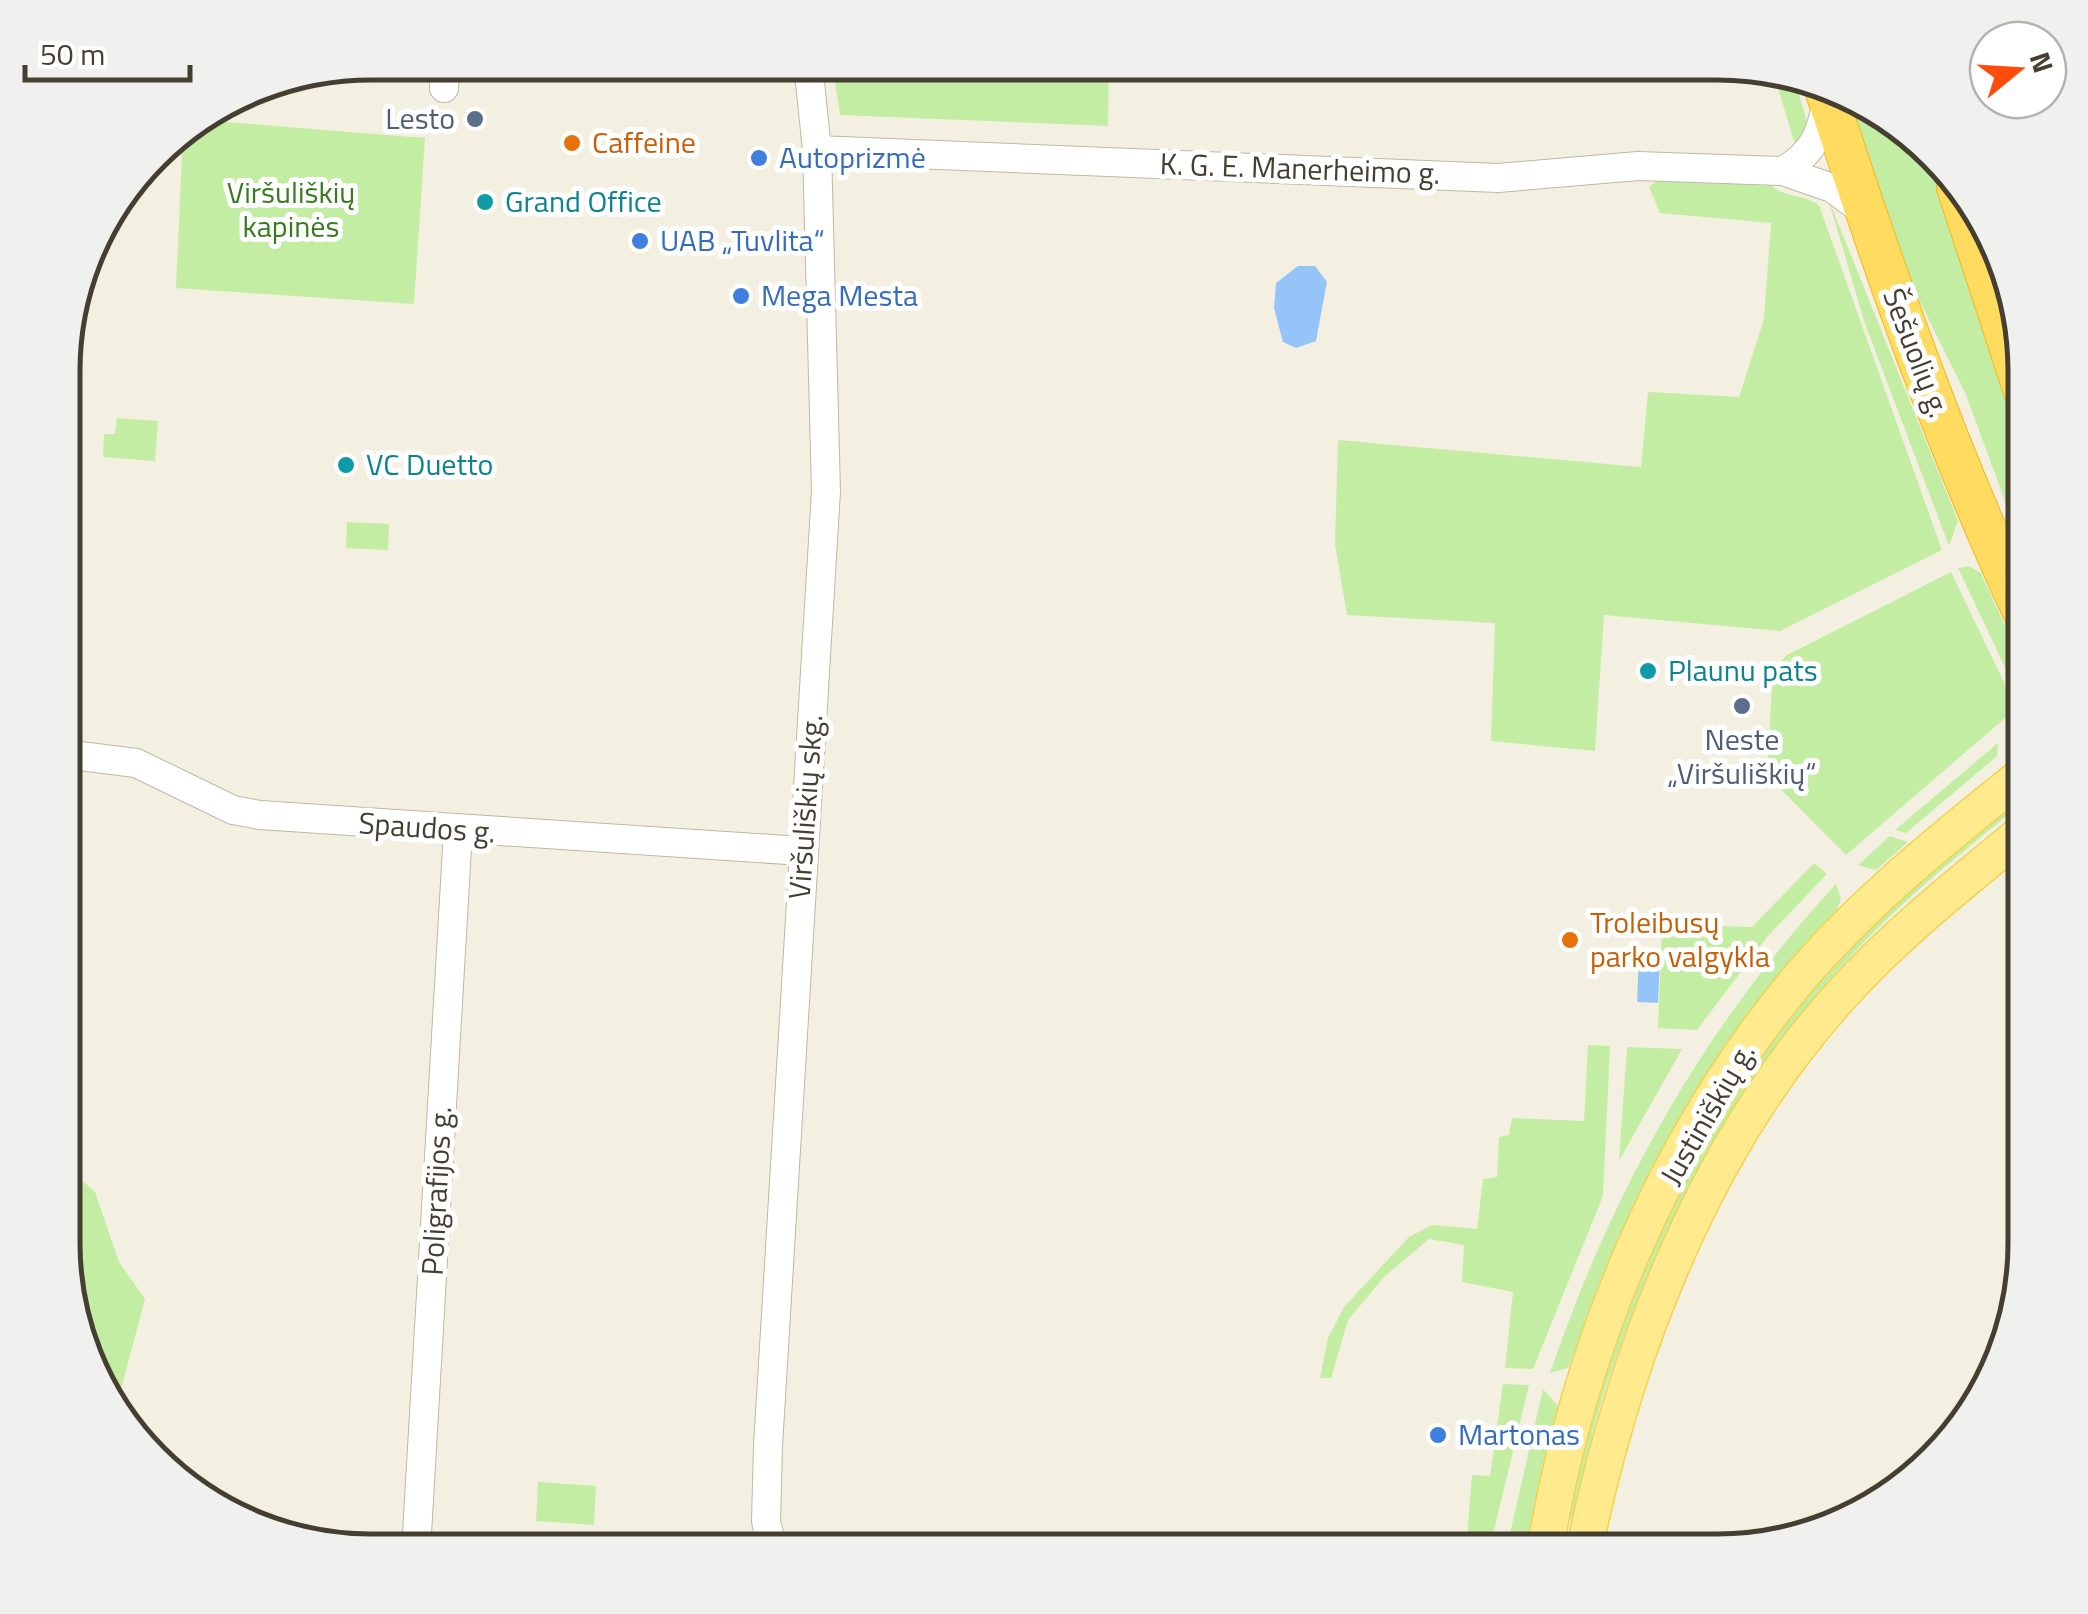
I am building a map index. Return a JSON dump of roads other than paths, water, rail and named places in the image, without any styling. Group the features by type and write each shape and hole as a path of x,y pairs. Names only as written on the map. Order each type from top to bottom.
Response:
{"highway":[{"name":"Šešuolių g.","path":"1830,103 1863,211 2007,536"},
{"path":"1974,234 2006,333"}],"main road":[{"name":"Justiniškių g.","path":"1549,1534 1580,1390 1670,1174 1726,1078 1799,979 1860,915 2008,788"},
{"name":"Justiniškių g.","path":"1589,1534 1622,1400 1664,1288 1708,1191 1763,1099 1844,992 1895,941 2007,845"}],"street":[{"name":"Viršuliškių skg.","path":"769,1533 768,1464 826,490 817,150 810,80"},
{"path":"1783,172 1808,156 1818,141 1824,100"},
{"name":"K. G. E. Manerheimo g.","path":"817,150 1498,178 1638,166 1783,172 1832,188 1863,211"},
{"name":"Spaudos g.","path":"80,756 136,764 233,810 458,831 802,851"},
{"name":"Poligrafijos g.","path":"417,1533 458,831"}],"water":[{"path":"1298,266 1315,266 1327,282 1316,341 1296,348 1283,342 1274,308 1276,283"},
{"path":"1639,958 1660,959 1658,1003 1637,1002"}],"place":[{"name":"Lesto","path":"475,119"},
{"name":"Caffeine","path":"572,143"},
{"name":"Autoprizmė","path":"759,158"},
{"name":"Grand Office","path":"485,202"},
{"name":"UAB „Tuvlita“","path":"640,241"},
{"name":"Mega Mesta","path":"741,296"},
{"name":"VC Duetto","path":"346,465"},
{"name":"Plaunu pats","path":"1648,671"},
{"name":"Neste „Viršuliškių“","path":"1742,706"},
{"name":"Troleibusų parko valgykla","path":"1570,940"},
{"name":"Martonas","path":"1438,1435"}],"park label":[{"name":"Viršuliškių kapinės","path":"291,210"}]}
